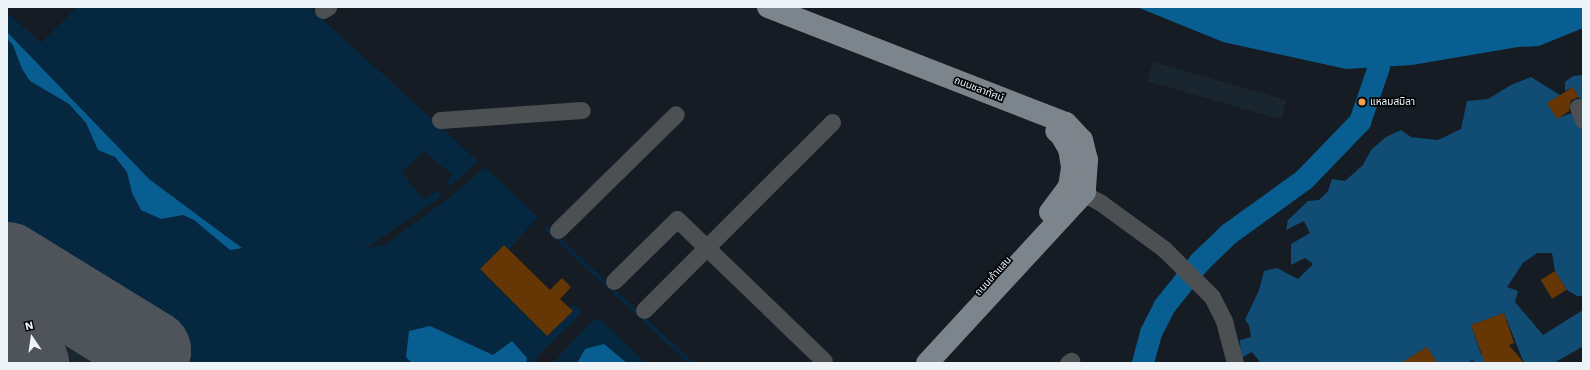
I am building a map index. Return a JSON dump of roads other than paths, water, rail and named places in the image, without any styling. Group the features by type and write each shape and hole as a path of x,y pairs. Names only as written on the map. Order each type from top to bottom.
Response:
{"main road":[{"name":"ถนนชลาทัศน์","path":"768,7 1066,123 1082,140 1087,160 1077,190"},
{"name":"ถนนเก้าแสน","path":"915,363 1055,206 1077,190"},
{"name":"ถนนเก้าแสน","path":"927,363 1077,190"}],"street":[{"path":"440,120 582,110"},
{"path":"558,230 676,114"},
{"path":"644,310 709,247 832,122"},
{"path":"1077,190 1164,249 1212,297 1224,321 1235,363"},
{"path":"614,281 677,219 709,247 824,360"}],"waterway":[{"path":"1143,363 1151,333 1164,307 1200,262 1229,234 1304,180 1360,122 1379,67"}],"place":[{"name":"แหลมสมิลา","path":"1362,102"}]}
